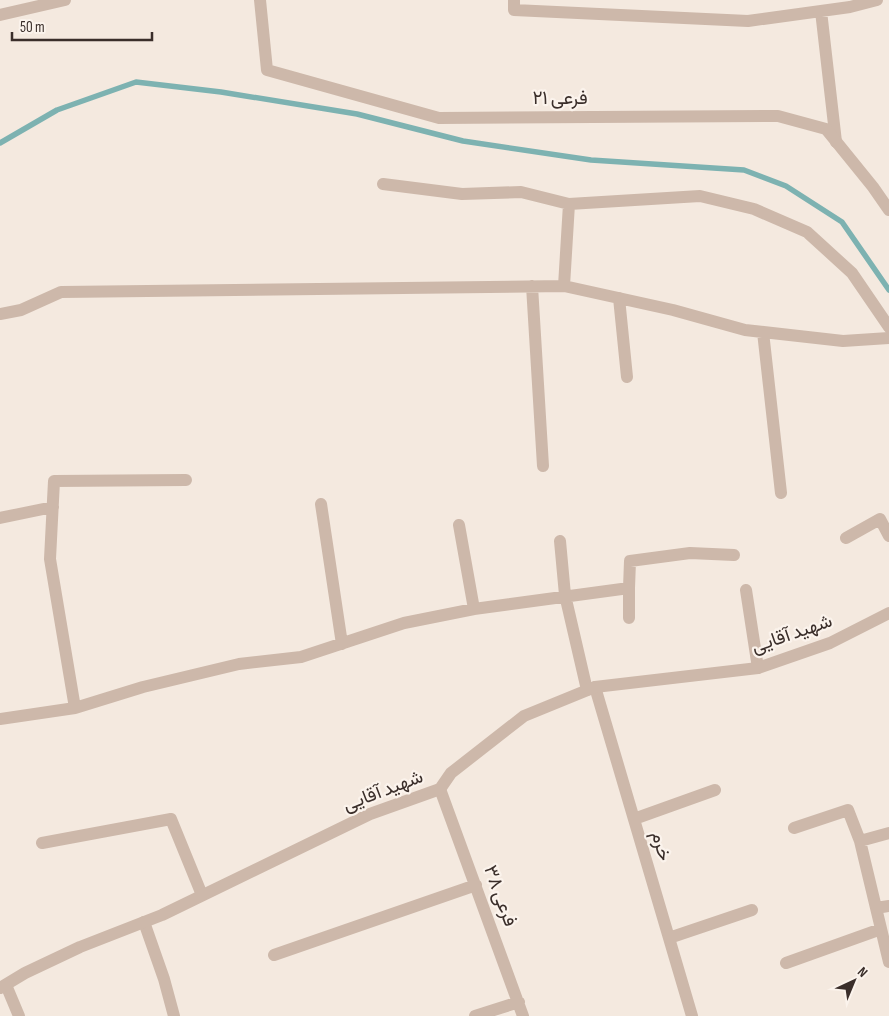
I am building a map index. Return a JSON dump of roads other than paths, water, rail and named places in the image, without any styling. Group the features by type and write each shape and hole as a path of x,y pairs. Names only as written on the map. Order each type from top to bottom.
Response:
{"street":[{"path":"0,15 66,0"},
{"name":"فرعی ۲۱","path":"260,0 267,70 440,118 778,116 826,129 874,187 889,210"},
{"path":"514,0 514,10 748,21 850,7 877,0"},
{"path":"821,11 836,142"},
{"path":"383,184 462,194 521,192 569,204 700,196 754,209 807,232 852,273 889,327"},
{"path":"564,286 569,204"},
{"path":"532,286 543,466"},
{"path":"0,314 22,310 61,292 564,286 673,310 745,330 843,341 889,338"},
{"path":"619,298 627,377"},
{"path":"763,332 781,493"},
{"path":"75,708 50,559 54,481 186,480"},
{"path":"321,504 342,644"},
{"path":"0,518 53,507"},
{"path":"846,538 880,519 889,536"},
{"path":"459,525 474,610"},
{"name":"خرم","path":"560,541 565,595 591,689 634,819 692,1016"},
{"path":"629,618 630,561 690,553 734,555"},
{"path":"0,719 75,708 143,687 239,664 301,657 404,624 565,595 629,588"},
{"path":"746,590 758,668"},
{"name":"شهید آقایی","path":"3,987 80,946 144,922 370,814 440,789 451,773 524,716 591,689 758,668 830,643 889,613"},
{"name":"فرعی ۳۸","path":"440,789 523,1016"},
{"path":"634,819 715,790"},
{"path":"794,828 848,810 883,907 881,929 889,962"},
{"path":"42,843 171,819 202,895"},
{"path":"860,841 889,833"},
{"path":"274,955 476,885"},
{"path":"669,938 752,910"},
{"path":"144,922 164,979 174,1016"},
{"path":"786,963 881,929"},
{"path":"3,987 20,1016"},
{"path":"475,1016 518,1002"}],"waterway":[{"path":"0,143 57,110 136,82 221,92 357,114 463,141 591,160 744,170 786,186 842,222 889,290"}]}
